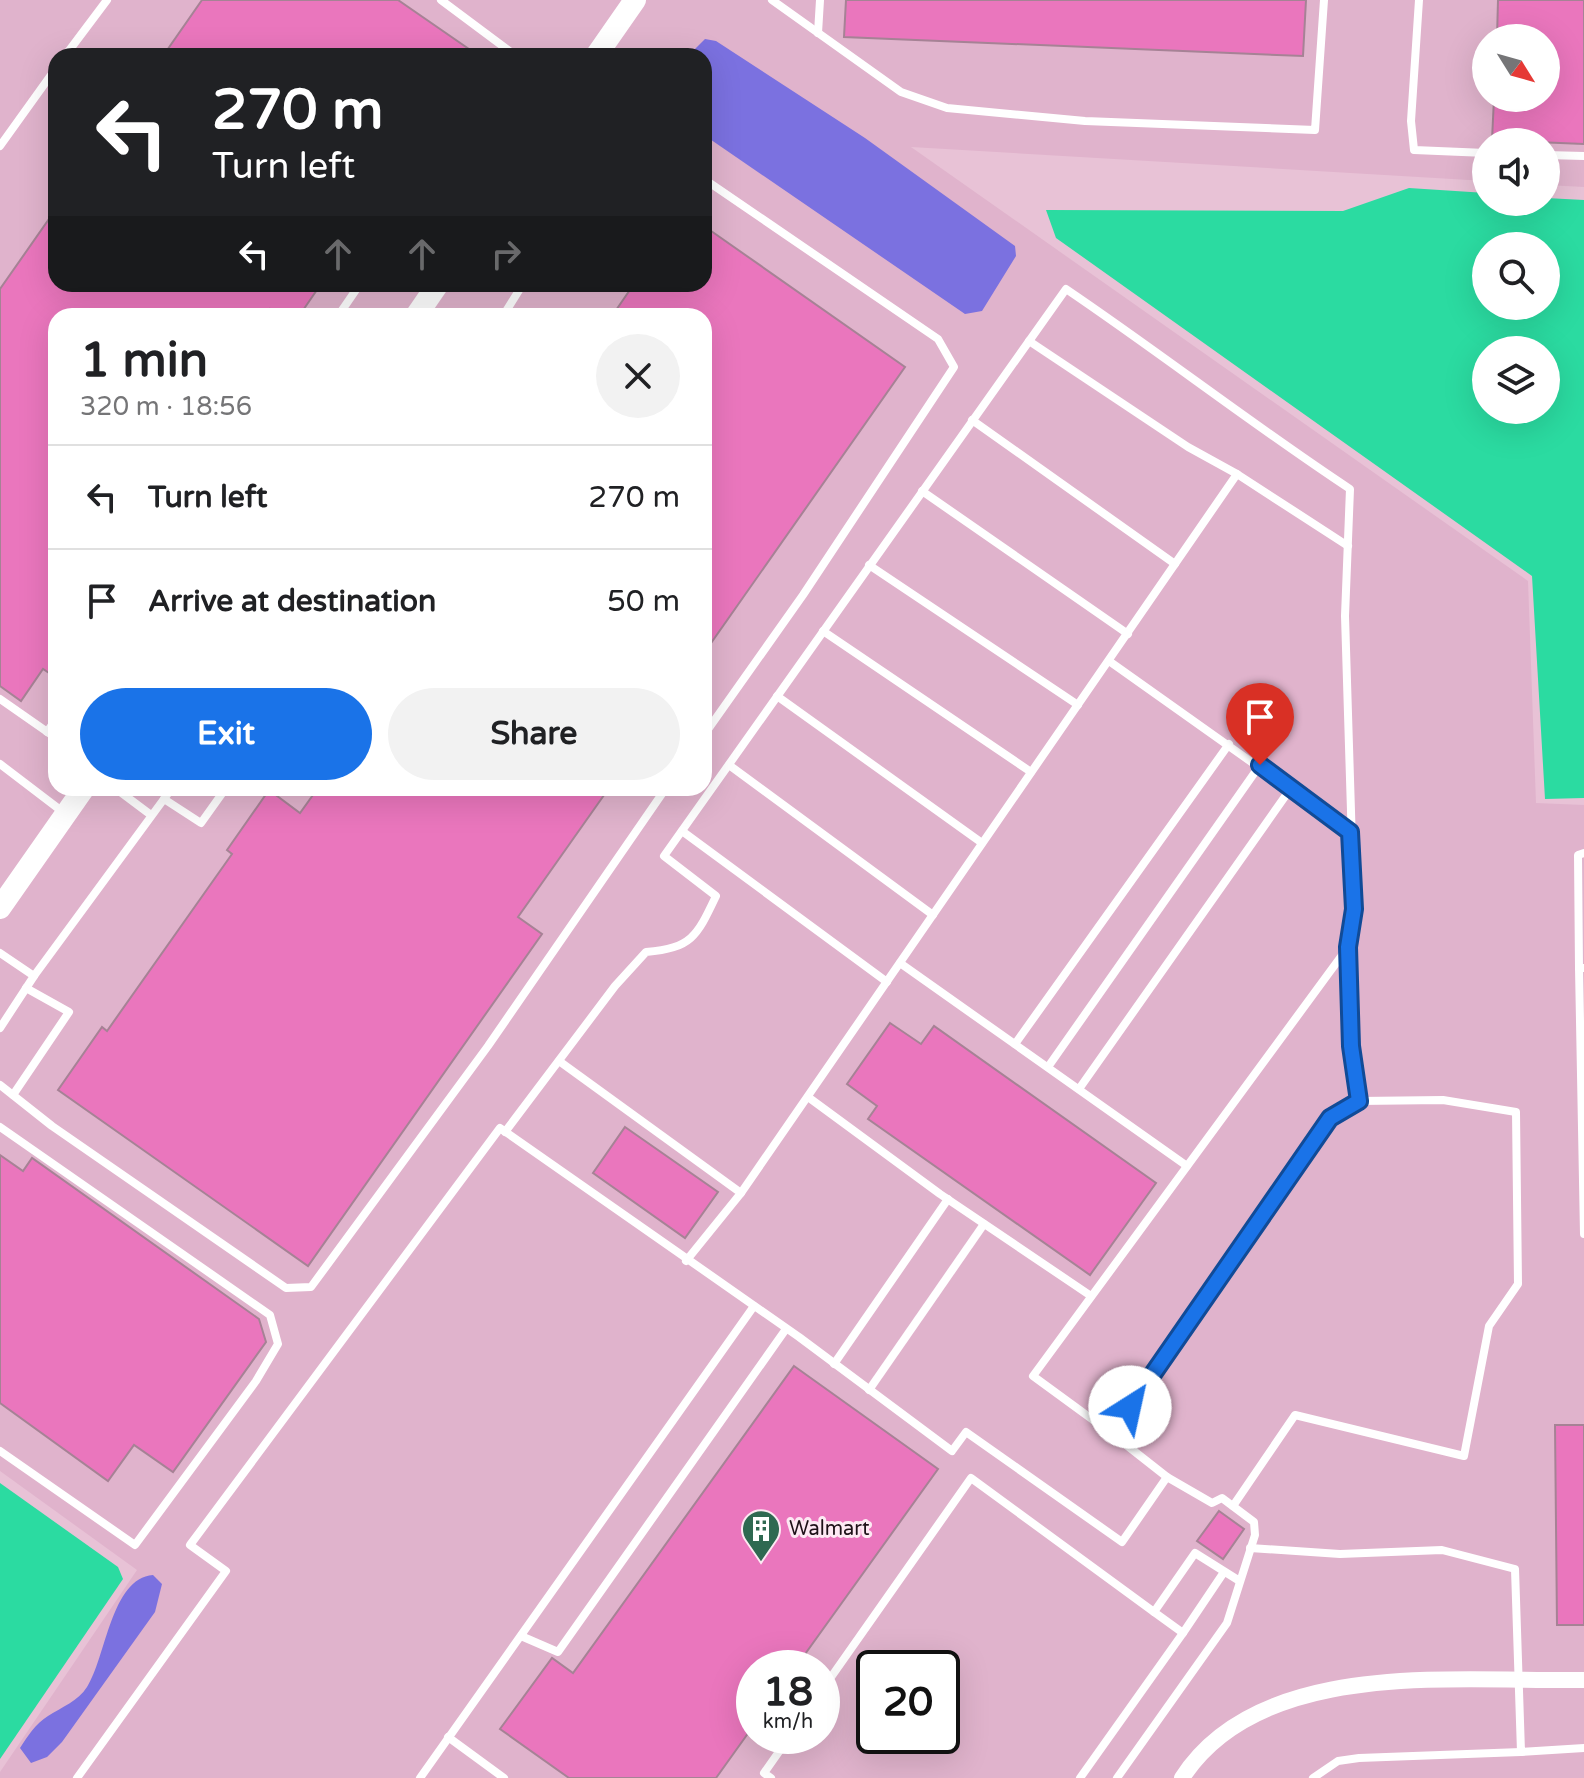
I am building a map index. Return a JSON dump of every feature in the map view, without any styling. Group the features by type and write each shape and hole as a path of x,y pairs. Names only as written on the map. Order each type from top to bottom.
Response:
{"street":[{"path":"602,48 635,0"},
{"path":"0,908 78,796"},
{"path":"1182,1778 1228,1729 1274,1703 1365,1683 1584,1680"}],"lane":[{"path":"71,48 107,0"},
{"path":"441,0 505,48"},
{"path":"772,0 901,92 947,108 1085,121 1315,130 1324,0"},
{"path":"818,33 820,0"},
{"path":"1419,0 1411,121 1414,150 1472,152"},
{"path":"0,146 48,79"},
{"path":"1560,155 1584,156"},
{"path":"712,184 938,339 954,367 803,595 712,724"},
{"path":"712,789 1066,289 1151,347 1244,418 1350,489 1345,616 1354,909 1348,947 1351,1046 1359,1101"},
{"path":"1029,341 1188,447 1237,474 1348,546"},
{"path":"972,420 1175,564"},
{"path":"686,1261 741,1193 1237,474"},
{"path":"922,491 1128,634"},
{"path":"869,565 1078,705"},
{"path":"823,631 1031,772"},
{"path":"1109,661 1260,765 1350,832"},
{"path":"777,696 982,843"},
{"path":"0,699 47,732"},
{"path":"1015,1044 1229,744"},
{"path":"729,765 933,915"},
{"path":"1048,1067 1260,765"},
{"path":"2,769 66,814"},
{"path":"1079,1089 1291,788"},
{"path":"126,796 151,815"},
{"path":"0,1028 34,976 166,796"},
{"path":"164,799 201,823 220,796"},
{"path":"0,1085 286,1288 311,1287 488,1046 660,796"},
{"path":"505,1132 646,952 674,950 694,938 702,925 716,896 664,856 707,796"},
{"path":"682,831 887,982"},
{"path":"1584,853 1578,855 1584,1234"},
{"path":"1117,1778 1227,1623 1238,1580 1255,1535 1254,1522 1222,1498 1212,1503 1167,1477 1033,1376 1348,947"},
{"path":"0,953 34,976"},
{"path":"900,963 1187,1166"},
{"path":"13,1095 69,1012 26,988"},
{"path":"559,1061 741,1193"},
{"path":"808,1097 948,1199 1091,1296"},
{"path":"1111,1433 1330,1118 1359,1101 1443,1100 1516,1112 1518,1284 1489,1326 1464,1456 1295,1415 1233,1506"},
{"path":"0,1127 270,1315 278,1344 256,1381 135,1545 0,1451"},
{"path":"77,1778 226,1571 190,1545 500,1128 754,1306 952,1451 966,1432 1122,1542 1167,1477"},
{"path":"834,1364 948,1199"},
{"path":"869,1390 984,1224"},
{"path":"420,1778 754,1306"},
{"path":"521,1636 558,1652 786,1329"},
{"path":"840,1664 971,1478 1183,1633"},
{"path":"1250,1548 1340,1554 1442,1550 1515,1569 1521,1752"},
{"path":"1154,1612 1195,1553 1238,1580"},
{"path":"1083,1777 1224,1572"},
{"path":"448,1737 504,1778"},
{"path":"1313,1778 1338,1761 1359,1758 1584,1748"},
{"path":"771,1778 764,1773 777,1754"}],"shaded area":[{"path":"0,0 1584,0 1584,187 1560,186 1560,128 1472,128 1472,180 911,147 1528,581 1536,803 1584,805 1584,1778 0,1778 0,1772 137,1570 0,1471"},
{"path":"705,39 716,41 865,138 1015,246 1016,256 982,311 965,314 712,140 712,48 696,48"},
{"path":"153,1575 162,1584 155,1612 62,1742 47,1757 31,1763 20,1748 39,1723 74,1700 87,1687 119,1604 139,1579"}],"green space":[{"path":"1409,188 1472,192 1472,216 1560,216 1560,199 1584,200 1584,798 1545,799 1532,576 1056,238 1046,210 1343,211"},
{"path":"0,1483 118,1567 123,1579 0,1759"}],"building":[{"path":"202,0 398,0 467,48 169,48"},
{"path":"846,0 1306,0 1303,56 844,37"},
{"path":"1498,0 1584,0 1584,144 1560,143 1560,128 1493,128 1493,112 1560,112 1560,24 1497,24"},
{"path":"48,220 48,292 316,292 304,308 48,308 48,672 43,669 21,701 0,686 0,289"},
{"path":"712,232 905,367 712,642 712,308 618,308 628,292 712,292"},
{"path":"265,796 277,796 300,813 312,796 603,796 518,917 542,934 308,1266 58,1090 102,1027 107,1031 232,854 227,850"},
{"path":"890,1023 921,1044 934,1026 1156,1183 1090,1275 868,1119 877,1106 847,1084"},
{"path":"625,1127 718,1192 685,1238 593,1173"},
{"path":"0,1155 23,1171 32,1158 259,1319 266,1342 173,1472 134,1445 108,1481 0,1403"},
{"name":"Walmart","path":"794,1366 938,1469 808,1650 736,1650 736,1750 716,1778 569,1778 500,1729 552,1658 573,1673"},
{"path":"1555,1425 1584,1425 1584,1625 1557,1625"},
{"path":"1219,1511 1244,1529 1223,1559 1197,1541"}],"place":[{"name":"Walmart","path":"761,1563"}],"route":[{"path":"1130,1407 1330,1118 1359,1101 1351,1046 1352,997 1348,947 1354,909 1350,832 1260,765"}]}
